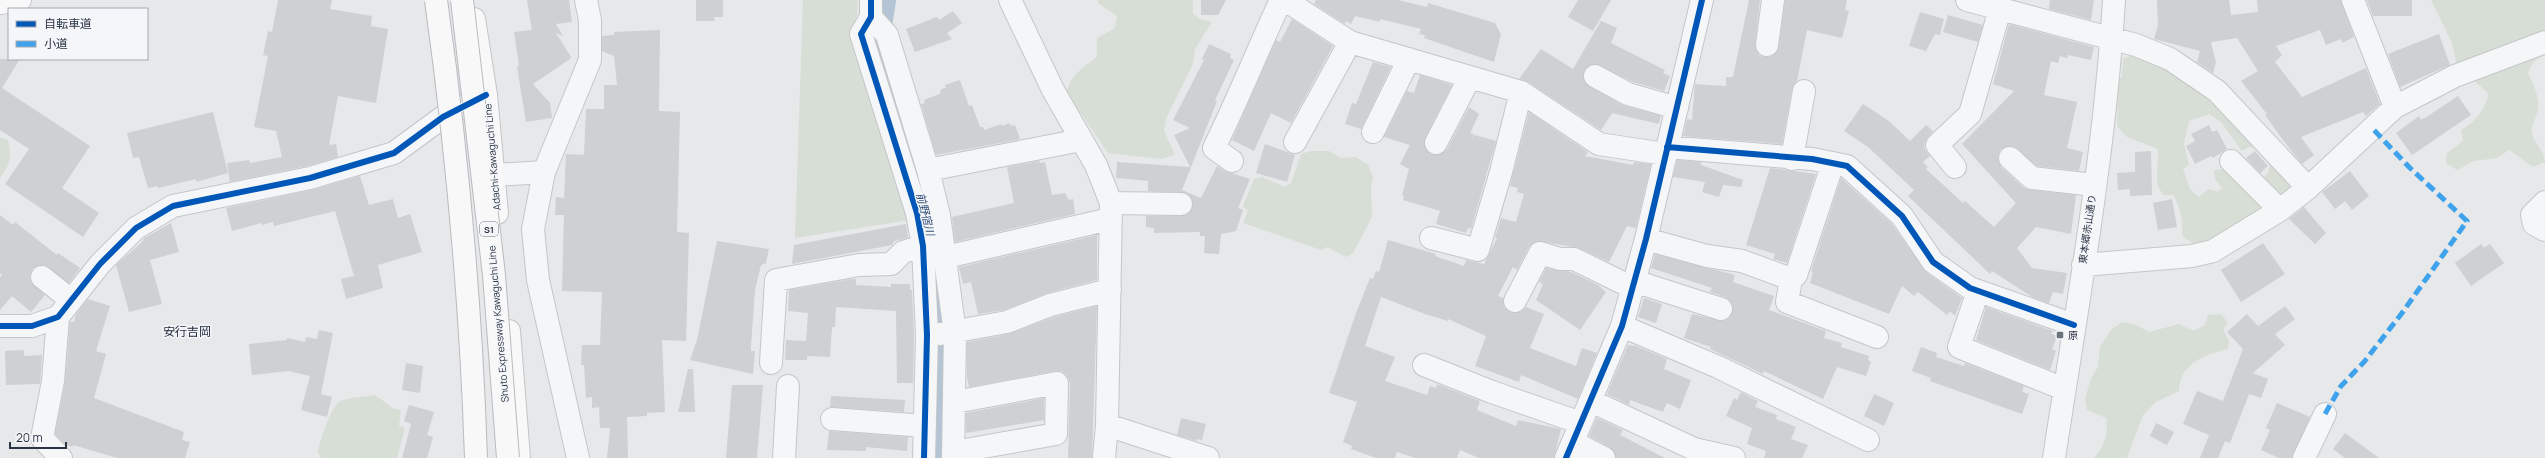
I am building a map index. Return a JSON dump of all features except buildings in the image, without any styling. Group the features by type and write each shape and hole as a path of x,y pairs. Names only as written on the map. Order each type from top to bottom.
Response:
{"main road":[{"path":"0,3 20,0"},
{"path":"428,0 443,117 462,318 467,458"},
{"path":"436,0 458,189 470,329 476,458"},
{"name":"Shuto Expressway Kawaguchi Line","path":"462,0 494,275 508,458"},
{"name":"Adachi-Kawaguchi Line","path":"471,0 486,95 519,458"}],"street":[{"path":"578,458 538,280 533,229 544,172 590,60 590,20 586,0"},
{"path":"1010,0 1053,90 1096,166 1111,211 1107,425 1104,458"},
{"path":"1232,161 1214,148 1244,88 1252,62 1281,0"},
{"path":"1285,0 1350,42 1521,92 1598,144 1792,158 1847,166 1902,216 1933,262 1970,288 2074,325"},
{"path":"1573,441 1622,326 1646,239 1702,0"},
{"path":"1767,45 1773,0"},
{"path":"1967,0 2136,45 2170,59 2217,91 2308,188"},
{"name":"東本郷赤山通り","path":"2054,458 2094,185 2112,39 2114,0"},
{"path":"2353,0 2395,107"},
{"path":"871,9 887,35 928,170 946,257 955,333 953,455 1056,434 1057,383 955,402"},
{"path":"871,9 861,34 917,213 923,246 927,335 924,458"},
{"path":"1955,167 1937,145 1970,114 2000,9"},
{"path":"1296,142 1350,42"},
{"path":"2082,265 2192,256 2213,251 2280,210 2308,188 2395,107 2455,76 2545,42"},
{"path":"1373,132 1409,59"},
{"path":"1595,76 1628,94 1677,108"},
{"path":"1436,143 1470,78"},
{"path":"1792,158 1804,90"},
{"path":"1431,238 1478,250 1502,172 1521,92"},
{"path":"62,458 42,438 53,381 58,317 100,264 136,228 174,206 310,178 394,153 443,117 486,95"},
{"path":"928,170 1081,140"},
{"path":"2010,158 2032,178 2094,185"},
{"path":"2231,161 2280,210"},
{"path":"1833,163 1796,275 1791,279 1787,302 1877,337"},
{"path":"494,175 544,172"},
{"path":"2545,202 2532,215 2534,224 2545,230"},
{"path":"946,257 1111,211 1181,204"},
{"path":"1646,239 1707,256 1742,261 1791,279"},
{"path":"771,363 776,280 858,265 891,264 903,252 923,246"},
{"path":"1515,301 1540,254 1560,259 1574,259 1633,285 1721,309"},
{"path":"42,277 71,300"},
{"path":"927,335 955,333 1007,322 1050,305 1110,290"},
{"path":"1978,291 1959,347 2064,389"},
{"path":"0,326 32,326 58,317"},
{"path":"1622,326 1718,368 1868,440"},
{"path":"1424,365 1492,392 1604,458"},
{"path":"784,458 788,386"},
{"path":"1591,401 1694,449 1734,458"},
{"path":"2310,456 2325,414"},
{"path":"832,420 925,426"},
{"path":"1107,425 1208,458"}],"shaded area":[{"path":"803,0 858,0 855,42 910,220 795,238"},
{"path":"1098,0 1193,0 1193,14 1200,19 1212,22 1195,49 1193,64 1166,119 1164,131 1175,155 1161,159 1108,153 1067,93 1068,87 1074,77 1097,57 1097,38 1115,28 1117,16 1098,3"},
{"path":"2431,0 2545,0 2545,55 2533,62 2528,73 2538,99 2538,110 2532,127 2532,134 2543,154 2545,162 2533,167 2509,150 2497,158 2474,161 2457,170 2446,163 2447,153 2463,141 2461,130 2479,115 2489,94 2457,65 2452,43"},
{"path":"2133,54 2193,81 2295,179 2286,201 2258,183 2268,173 2270,164 2257,149 2249,147 2242,151 2221,122 2209,114 2189,121 2184,143 2189,165 2183,169 2190,189 2199,197 2209,189 2217,192 2222,188 2215,179 2214,170 2229,169 2256,196 2263,209 2201,249 2182,236 2181,214 2176,200 2173,195 2163,195 2157,184 2158,149 2127,137 2117,126 2118,83 2122,76 2123,59"},
{"path":"0,137 8,140 10,156 8,165 0,178"},
{"path":"1311,151 1329,151 1341,158 1356,157 1368,165 1373,177 1371,188 1372,217 1353,253 1346,257 1327,247 1321,250 1243,223 1248,211 1243,206 1254,179 1262,177 1285,187 1291,183 1301,154"},
{"path":"2221,314 2228,323 2223,330 2229,341 2228,349 2202,357 2188,367 2180,382 2179,391 2156,402 2143,415 2127,458 2094,458 2101,449 2105,440 2107,424 2106,418 2087,410 2085,399 2091,378 2098,367 2100,347 2111,330 2122,322 2136,325 2149,332 2179,324 2194,331 2205,325 2208,315"},
{"path":"375,395 394,409 401,410 399,426 405,428 397,458 321,458 318,452 321,440 326,424 337,404 341,401 349,399"}],"waterway":[{"name":"前野宿川","path":"879,0 874,32 931,230 941,342 938,458"}],"marked path":[{"path":"2325,414 2341,386 2364,362 2402,313 2467,221 2410,168 2371,127"}],"cycle path":[{"path":"871,0 871,17 861,34 917,213 923,246 927,335 924,458"},
{"path":"1566,458 1622,326 1646,239 1702,0"},
{"path":"0,326 32,326 58,317 100,264 136,228 173,206 310,178 394,153 443,117 486,95"},
{"path":"1667,147 1812,159 1847,166 1902,216 1933,262 1970,288 2074,325"}],"place":[{"name":"原","path":"2060,335"}],"district":[{"name":"安行吉岡","path":"187,331"}]}
